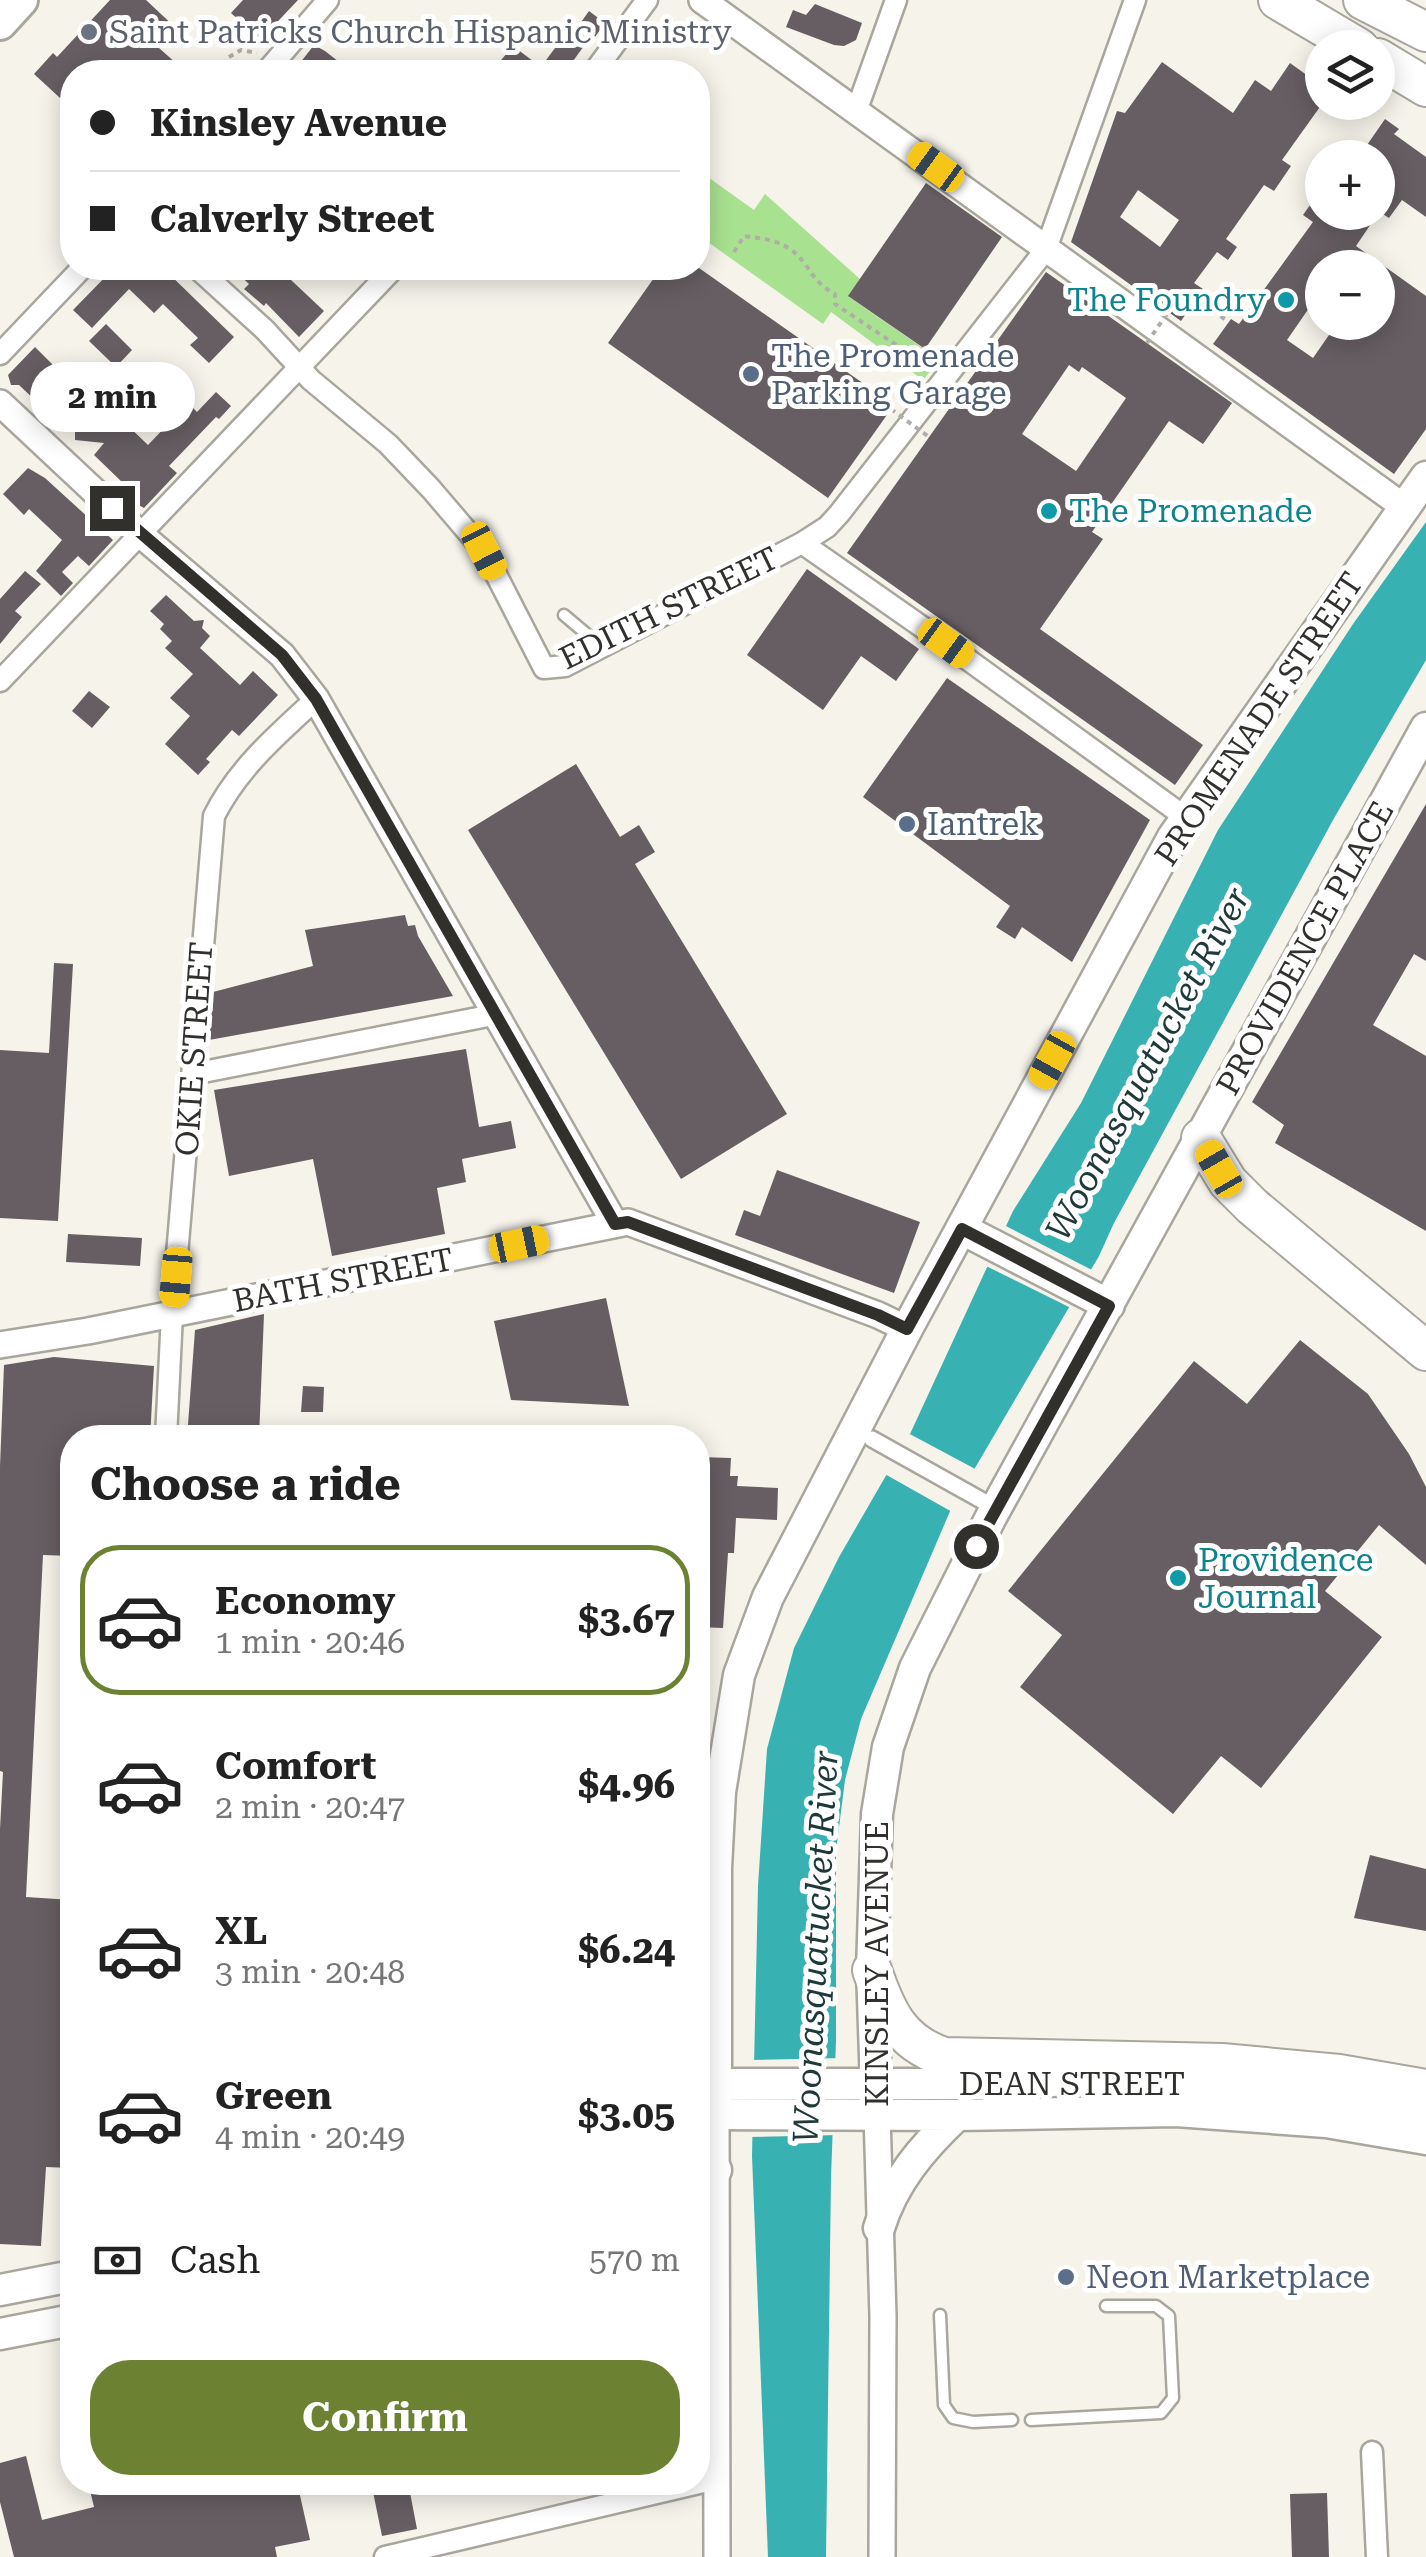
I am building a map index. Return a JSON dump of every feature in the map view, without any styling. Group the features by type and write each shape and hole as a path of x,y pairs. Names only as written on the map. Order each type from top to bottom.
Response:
{"highway":[{"path":"1278,0 1329,30"},
{"path":"1363,0 1426,32"},
{"path":"1395,68 1426,87"},
{"path":"1201,1138 1238,1193 1426,1351"},
{"path":"872,1970 895,2026 912,2042 944,2058 1222,2063 1338,2074 1426,2089"}],"main road":[{"path":"0,23 21,0"},
{"name":"PROMENADE STREET","path":"716,2099 720,1792 733,1704 744,1661 768,1598 907,1329 975,1236 1186,817 1426,477"},
{"name":"PROVIDENCE PLACE","path":"1098,1300 1201,1138 1426,728"},
{"path":"975,1236 1098,1300"},
{"name":"KINSLEY AVENUE","path":"863,2114 877,1814 888,1747 931,1632 1098,1300"},
{"path":"710,1960 716,1950"},
{"name":"DEAN STREET","path":"716,2099 863,2083 1088,2080 1222,2085 1336,2096 1426,2111"},
{"name":"DEAN STREET","path":"716,2099 863,2114 1214,2112 1326,2122 1426,2139"},
{"path":"879,2228 888,2198 957,2115"},
{"path":"0,2290 60,2278"},
{"path":"0,2334 60,2322"}],"street":[{"path":"264,60 328,0"},
{"path":"603,60 647,0"},
{"path":"702,0 1404,508"},
{"path":"857,109 896,0"},
{"name":"EDITH STREET","path":"300,366 311,380 388,444 484,551 544,668 565,666 802,543 839,514 1046,249 1135,0"},
{"path":"0,354 71,280"},
{"path":"210,280 300,366"},
{"path":"0,681 382,280"},
{"path":"0,404 140,534 282,655 316,699 615,1224"},
{"path":"802,543 1186,817"},
{"name":"OKIE STREET","path":"167,1425 172,1314 214,816 228,787 316,699"},
{"path":"194,1074 498,1014"},
{"name":"BATH STREET","path":"0,1345 628,1222 907,1329"},
{"path":"878,1443 990,1505"},
{"name":"PROMENADE STREET","path":"710,2142 716,2099"},
{"name":"KINSLEY AVENUE","path":"863,2114 879,2228 884,2316 882,2557"},
{"name":"PROMENADE STREET","path":"710,2268 717,2557"},
{"path":"1372,2452 1377,2557"},
{"path":"710,2480 716,2479"},
{"path":"385,2557 648,2495"}],"lane":[{"path":"564,615 603,647"},
{"path":"1030,2420 1161,2414 1173,2398 1169,2316 1156,2306 1106,2306"},
{"path":"940,2315 944,2405 953,2418 972,2422 1012,2420"}],"path":[{"path":"229,57 242,50 257,60"},
{"path":"734,252 744,236 771,240 792,250 818,284 835,294 836,304 945,378"},
{"path":"1196,300 1228,322"},
{"path":"1146,343 1168,312"},
{"path":"890,409 929,437"}],"green space":[{"path":"710,179 754,210 765,194 860,279 849,297 940,360 923,380 831,312 823,324 710,244"}],"water":[{"name":"Woonasquatucket River","path":"1426,522 1426,660 1333,820 1099,1256 951,1509 861,1719 845,1780 836,1851 826,2557 768,2557 752,2156 758,1886 767,1749 794,1648 839,1557 910,1434 1013,1211 1081,1103 1218,830 1353,624"}],"pier":[{"path":"1002,1224 1096,1272 1073,1309 984,1265"},
{"path":"906,1432 979,1471 954,1513 883,1473"},
{"path":"841,2058 839,2135 747,2137 749,2060"}],"building":[{"path":"110,0 146,0 177,29 159,48 172,60 60,60 60,98 34,74 53,53 57,57"},
{"path":"243,0 298,0 264,36 257,37 231,13"},
{"path":"815,4 862,23 856,40 844,46 834,45 786,27 793,10 806,15"},
{"path":"589,11 605,23 574,60 546,60 569,29 574,32"},
{"path":"314,45 337,60 302,60"},
{"path":"513,46 532,60 501,60"},
{"path":"1162,62 1233,113 1255,80 1271,91 1290,63 1305,74 1305,120 1311,120 1282,160 1291,166 1274,191 1264,185 1226,239 1237,247 1228,260 1217,252 1194,283 1203,289 1181,321 1071,242 1117,111 1125,113","holes":["1138,190 1179,220 1160,247 1120,217"]},
{"path":"1386,120 1399,129 1394,134 1426,157 1426,217 1402,200 1395,210 1395,140 1370,140"},
{"path":"926,183 1002,237 925,349 848,296"},
{"name":"The Foundry","path":"1307,230 1367,230 1356,246 1362,250 1305,250 1305,314 1287,340 1313,358 1326,340 1395,340 1395,274 1426,296 1426,429 1394,474 1213,344 1231,319 1239,324"},
{"name":"The Promenade","path":"1046,272 1232,403 1203,444 1169,421 1092,532 1103,539 1040,629 1203,745 1175,785 847,553","holes":["1069,365 1079,372 1082,367 1126,398 1076,471 1022,434"]},
{"name":"The Promenade Parking Garage","path":"710,276 894,405 828,498 608,343 653,280 710,280"},
{"path":"102,280 175,280 234,337 209,363 190,345 198,338 163,304 154,313 129,289 92,328 73,310"},
{"path":"245,280 291,280 324,311 299,337 266,303 264,306 244,289 249,284"},
{"path":"106,324 132,350 116,367 89,341"},
{"path":"35,347 92,404 98,397 148,445 170,422 158,407 171,395 176,400 180,395 197,412 216,392 231,406 169,466 177,473 144,508 131,501 120,486 123,483 94,455 104,443 75,440 75,432 59,415 55,419 19,385 11,385 8,375"},
{"path":"28,468 45,478 113,540 89,566 78,556 62,572 73,583 61,596 36,571 62,540 29,509 24,515 3,494"},
{"path":"807,569 919,649 896,681 861,656 823,710 747,655"},
{"path":"25,571 41,584 15,611 22,617 0,644 0,599"},
{"path":"166,595 194,621 204,620 202,628 210,636 200,648 240,685 253,671 278,695 239,736 232,730 206,759 210,762 198,775 165,744 190,716 170,698 193,674 165,648 172,641 160,629 164,624 150,611"},
{"path":"947,678 1150,820 1072,962 1022,927 1015,939 996,927 1010,906 863,797"},
{"path":"89,691 110,707 92,728 72,711"},
{"path":"576,764 620,837 639,825 655,852 635,864 787,1114 681,1179 468,830"},
{"path":"1426,804 1426,961 1414,954 1373,1025 1426,1056 1426,1231 1275,1143 1284,1125 1252,1102"},
{"path":"405,915 408,926 415,925 453,996 209,1040 213,992 313,966 305,930"},
{"path":"54,963 73,964 58,1221 0,1218 0,1050 49,1053"},
{"path":"466,1049 479,1127 511,1121 516,1148 462,1159 466,1182 437,1188 445,1234 332,1256 313,1159 229,1176 214,1090"},
{"path":"777,1170 920,1222 894,1293 735,1235 744,1210 760,1216"},
{"path":"68,1234 142,1238 140,1266 66,1262"},
{"path":"606,1298 629,1406 511,1400 494,1321"},
{"path":"264,1314 260,1425 188,1425 195,1330"},
{"name":"Providence Journal","path":"1300,1340 1368,1394 1409,1454 1426,1487 1426,1565 1379,1525 1325,1591 1382,1637 1261,1788 1221,1756 1173,1814 1020,1687 1062,1635 1008,1591 1194,1361 1247,1404"},
{"path":"54,1357 154,1366 151,1425 60,1425 60,1556 43,1555 26,1897 60,1899 60,2168 46,2167 41,2246 0,2244 0,1466 4,1365"},
{"path":"303,1386 324,1387 323,1412 301,1412"},
{"path":"710,1457 731,1458 730,1476 738,1476 737,1486 778,1488 777,1520 736,1518 734,1553 728,1553 723,1628 710,1627"},
{"path":"1370,1855 1426,1869 1426,1931 1354,1918"},
{"path":"26,2456 42,2520 94,2507 91,2495 300,2495 310,2540 275,2547 277,2557 14,2557 0,2502 0,2463"},
{"path":"1327,2493 1329,2557 1292,2557 1290,2494"},
{"path":"374,2495 410,2495 417,2529 382,2536"}],"place":[{"name":"Saint Patricks Church Hispanic Ministry","path":"89,32"},
{"name":"The Foundry","path":"1286,300"},
{"name":"The Promenade Parking Garage","path":"751,374"},
{"name":"The Promenade","path":"1049,511"},
{"name":"Iantrek","path":"907,824"},
{"name":"Providence Journal","path":"1178,1578"},
{"name":"Neon Marketplace","path":"1066,2277"}],"route":[{"path":"112,508 282,655 316,699 615,1224 628,1222 907,1329 962,1229 1109,1306 976,1546"}]}
